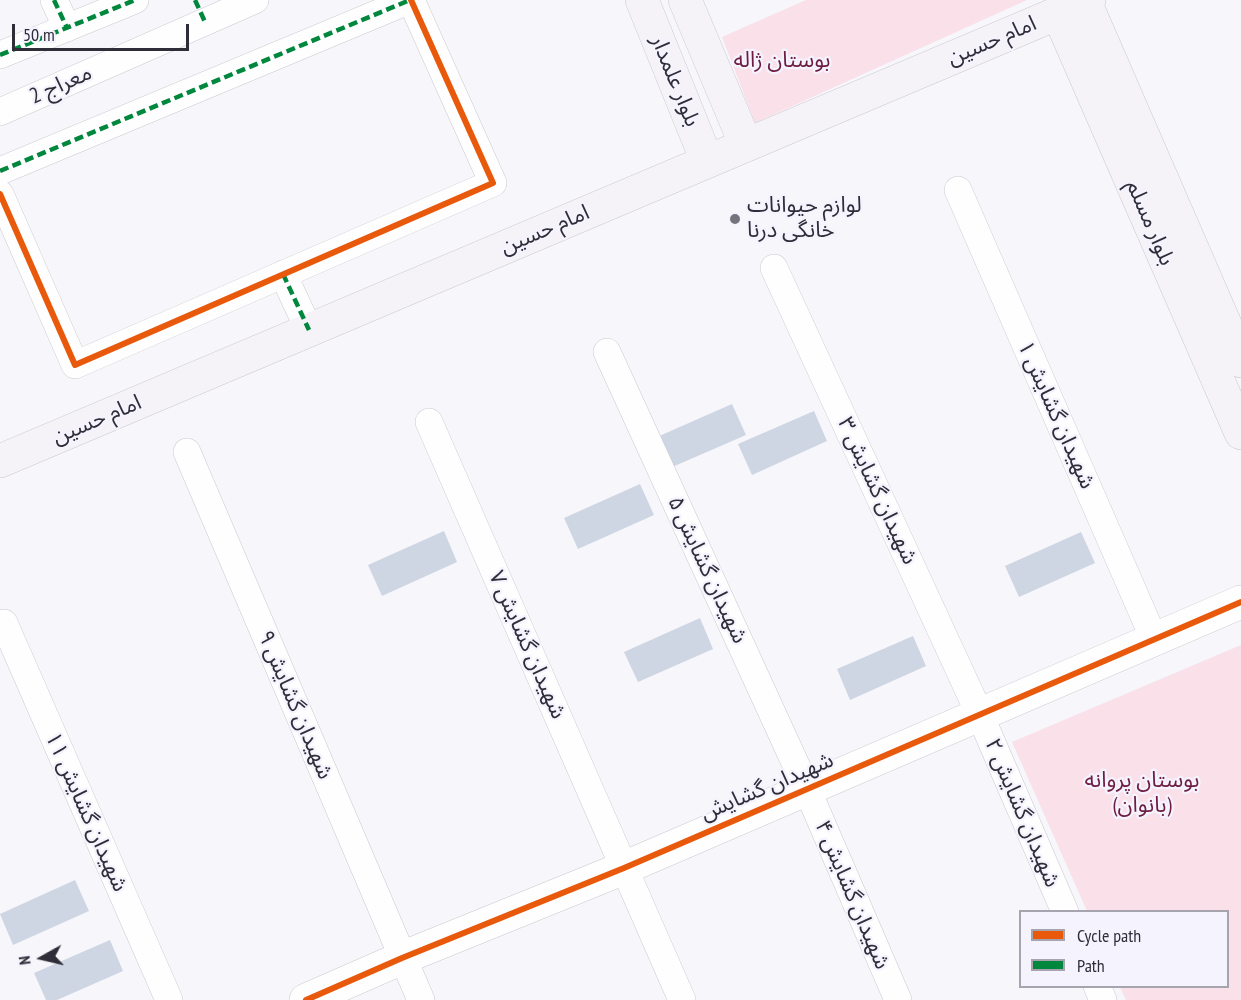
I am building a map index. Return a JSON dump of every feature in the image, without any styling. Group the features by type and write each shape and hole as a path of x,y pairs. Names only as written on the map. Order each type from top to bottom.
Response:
{"main road":[{"name":"بلوار علمدار","path":"642,0 707,161"},
{"name":"بلوار علمدار","path":"685,0 746,145"},
{"name":"امام حسین","path":"0,461 1078,5"},
{"name":"بلوار مسلم","path":"1078,5 1241,361"},
{"name":"بلوار مسلم","path":"1078,5 1241,434"}],"street":[{"path":"54,0 67,28"},
{"path":"0,55 135,0"},
{"name":"معراج 2","path":"0,112 200,11 255,0"},
{"path":"0,171 410,0 493,183 75,365 0,195"},
{"name":"شهیدان گشایش ۱","path":"958,190 1154,639"},
{"name":"شهیدان گشایش ۳","path":"774,268 980,715"},
{"path":"283,274 309,330"},
{"name":"شهیدان گشایش ۵","path":"607,352 807,789"},
{"name":"شهیدان گشایش ۷","path":"429,422 682,1000"},
{"name":"شهیدان گشایش ۹","path":"187,452 421,1000"},
{"name":"شهیدان گشایش","path":"306,1000 624,867 1241,602"},
{"name":"شهیدان گشایش ۱۱","path":"4,623 169,1000"},
{"name":"شهیدان گشایش ۲","path":"980,715 1064,910"},
{"name":"شهیدان گشایش ۴","path":"807,789 898,1000"}],"green space":[{"name":"بوستان ژاله","path":"806,0 1027,0 755,123 722,37"},
{"name":"بوستان پروانه (بانوان)","path":"1241,645 1241,1000 1126,1000 1120,988 1229,988 1229,910 1087,910 1012,742"}],"building":[{"path":"732,404 746,435 670,468 657,437"},
{"path":"814,411 827,441 752,475 738,444"},
{"path":"640,484 654,515 578,549 564,518"},
{"path":"444,531 457,562 382,596 368,565"},
{"path":"1081,532 1095,563 1019,597 1005,566"},
{"path":"700,618 713,649 638,682 624,652"},
{"path":"913,636 926,666 850,700 837,669"},
{"path":"75,880 89,911 13,945 0,914"},
{"path":"110,940 123,971 57,1000 46,1000 34,973"}],"marked path":[{"path":"54,0 67,28"},
{"path":"0,55 135,0"},
{"path":"195,0 205,22"},
{"path":"0,171 410,0"},
{"path":"283,274 309,330"}],"cycle path":[{"path":"0,194 75,365 493,183 411,0"},
{"path":"306,1000 402,958 624,868 1241,602"}],"place":[{"name":"لوازم حیوانات خانگی درنا","path":"735,219"}]}
